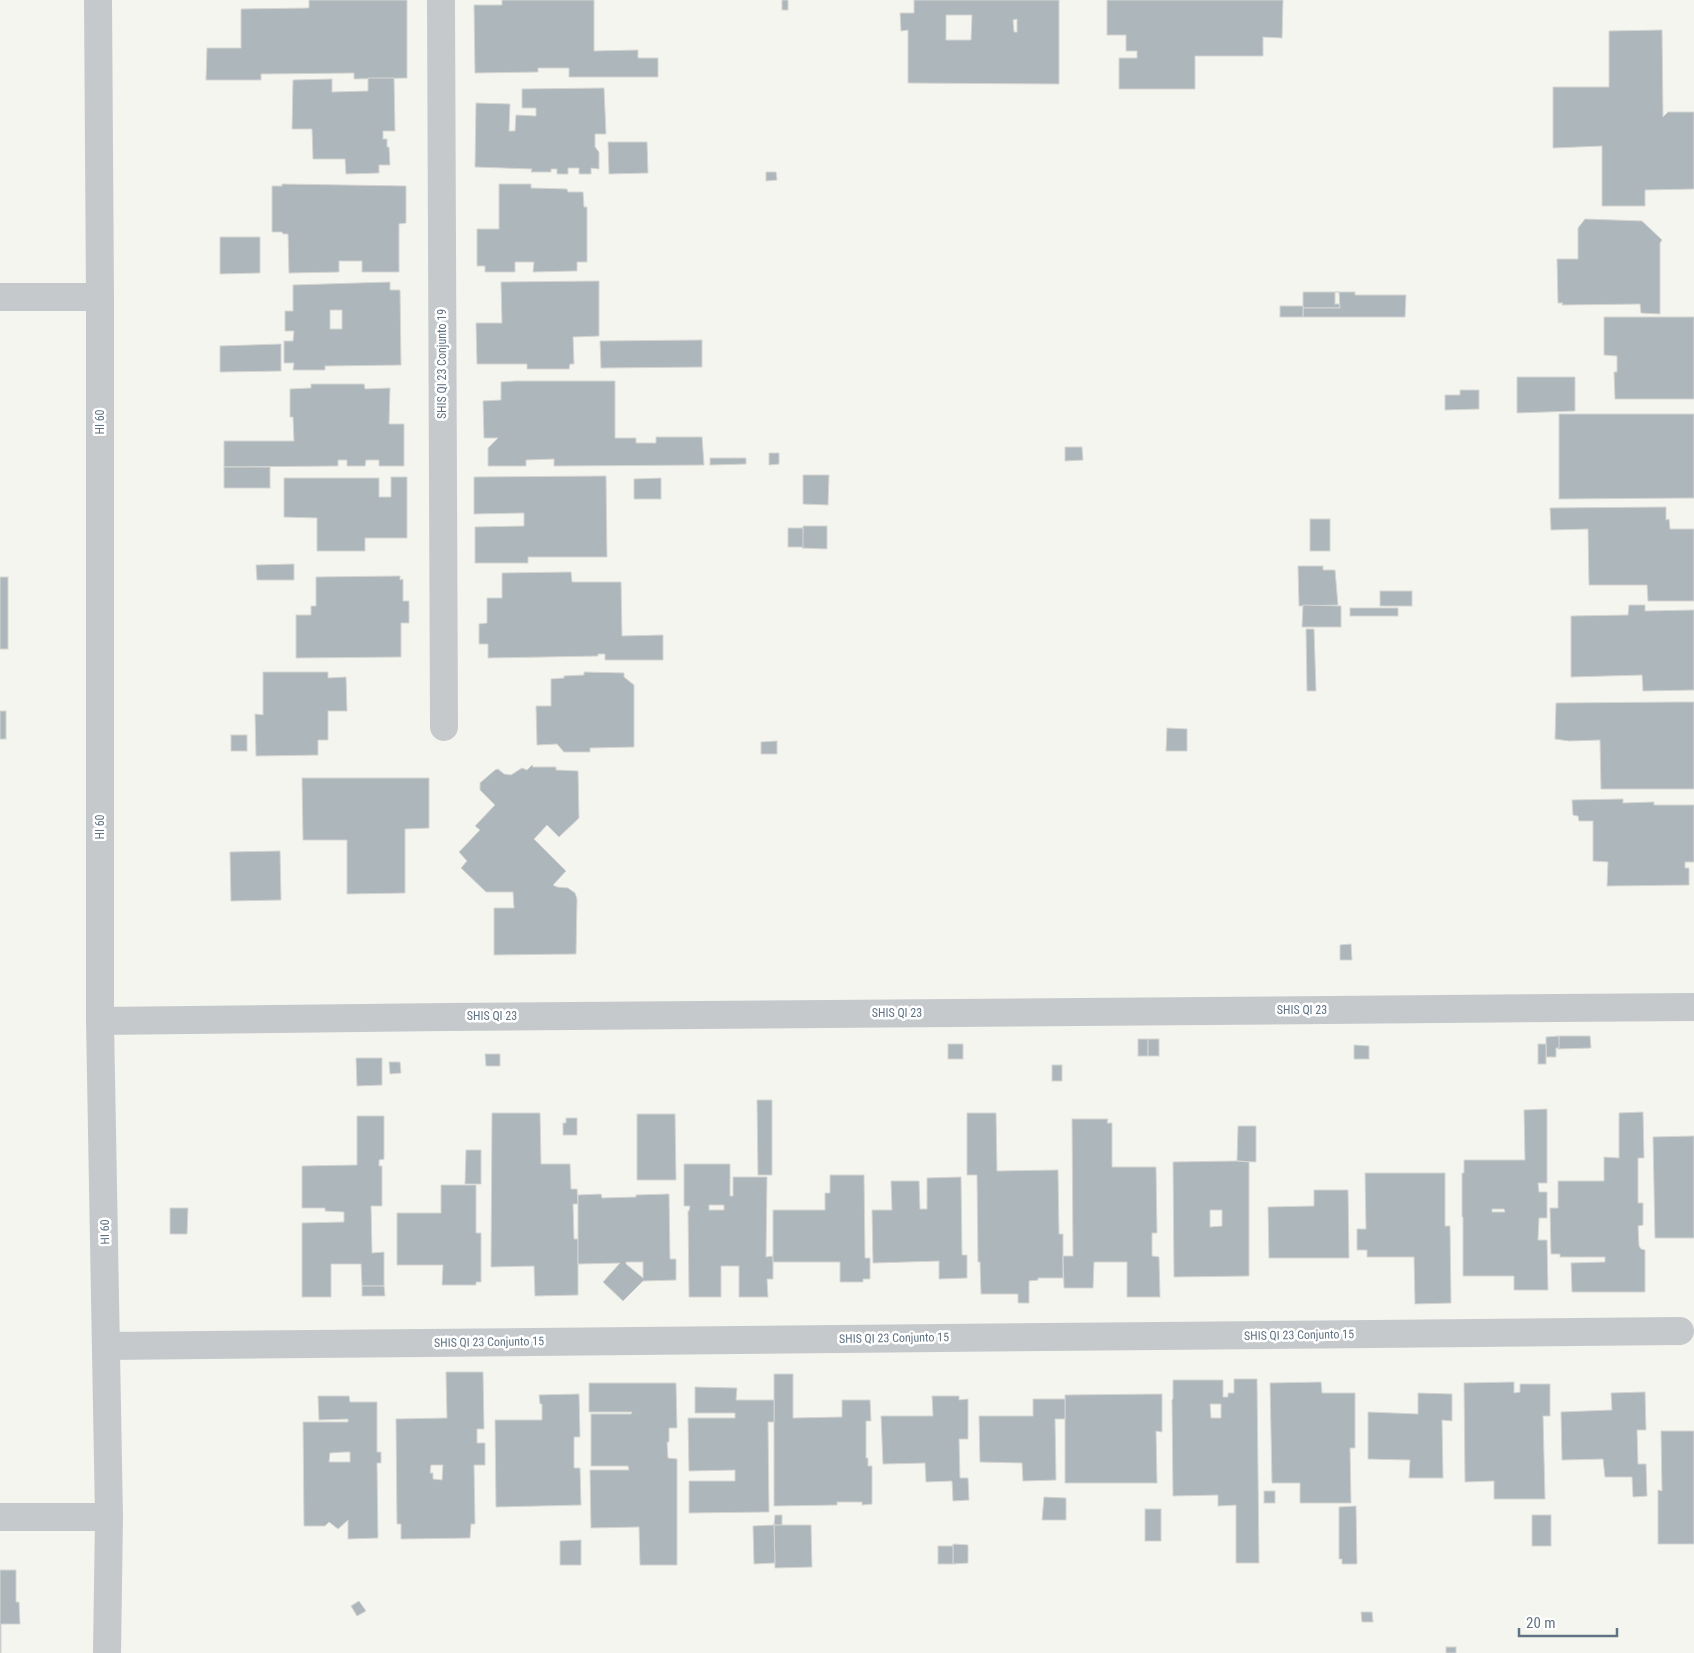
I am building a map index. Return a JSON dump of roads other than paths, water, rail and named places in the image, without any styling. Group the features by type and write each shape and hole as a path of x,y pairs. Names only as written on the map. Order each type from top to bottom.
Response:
{"street":[{"name":"HI 60","path":"98,0 100,1021 109,1517 107,1653"},
{"name":"SHIS QI 23 Conjunto 19","path":"441,0 444,727"},
{"path":"0,297 100,297"},
{"name":"SHIS QI 23","path":"100,1021 446,1016 1694,1008"},
{"name":"SHIS QI 23 Conjunto 15","path":"107,1346 1680,1331"},
{"path":"0,1517 109,1517"}]}
